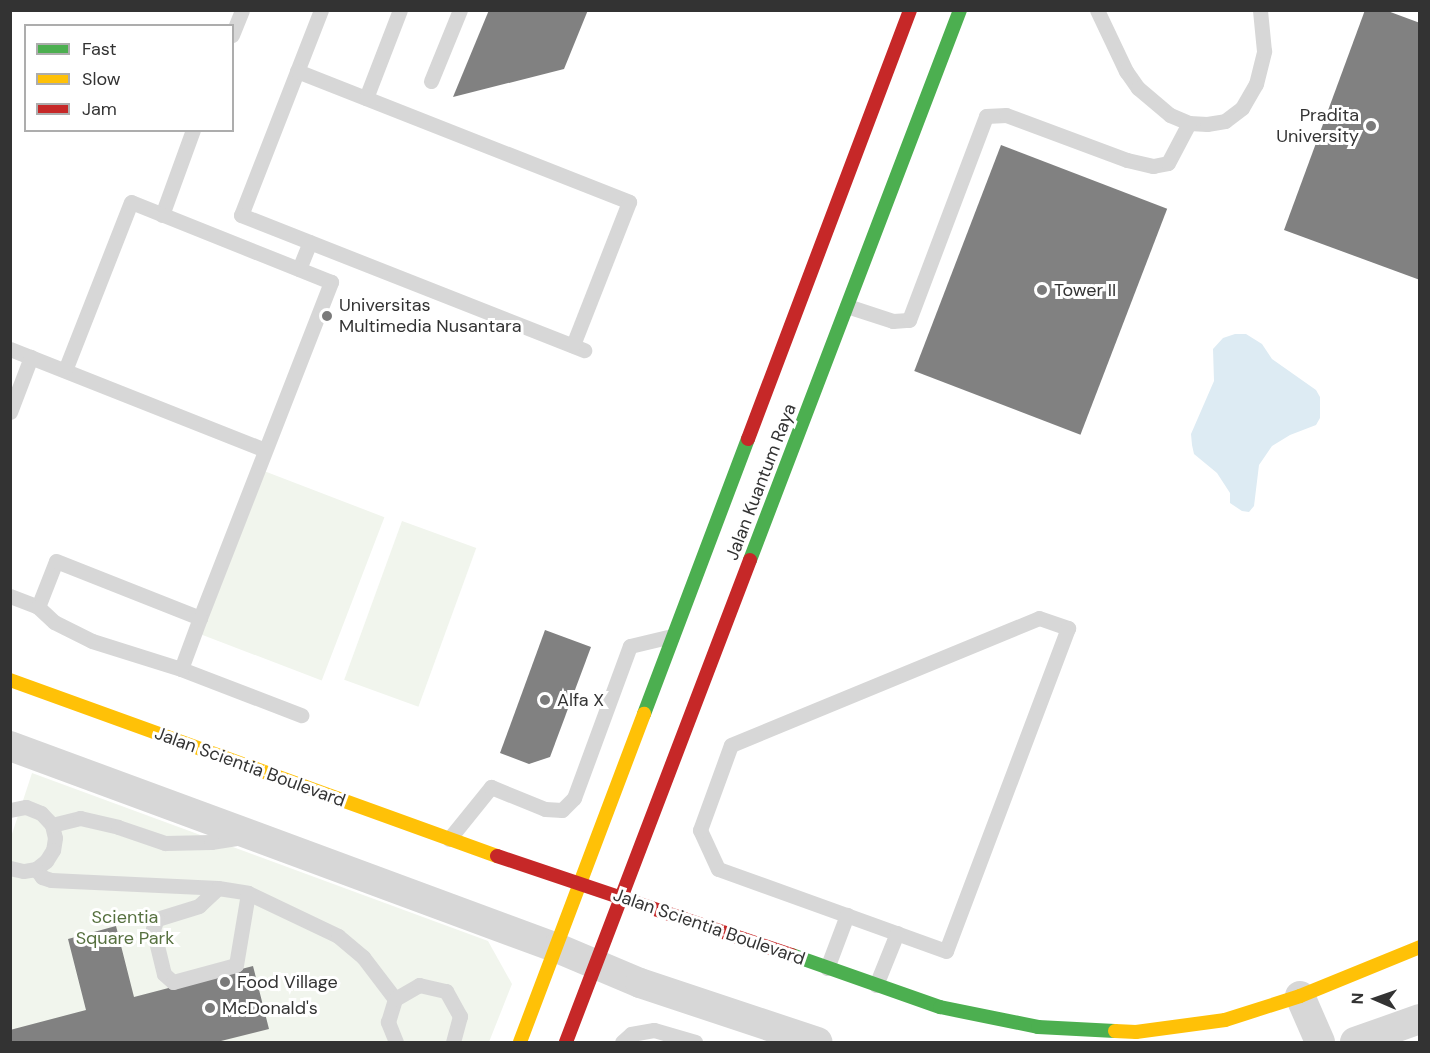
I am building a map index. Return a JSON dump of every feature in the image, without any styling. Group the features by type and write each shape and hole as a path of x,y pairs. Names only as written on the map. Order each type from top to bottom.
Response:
{"street":[{"name":"Jalan Kuantum Raya","path":"520,1042 910,10"},
{"name":"Jalan Kuantum Raya","path":"566,1042 960,10"},
{"name":"Jalan Scientia Boulevard","path":"10,680 580,886 622,896 940,1007 1038,1027 1136,1032 1226,1020 1300,996 1419,947"},
{"path":"10,746 557,948 595,966 817,1042"},
{"path":"1300,996 1320,1042"},
{"path":"1355,1042 1419,1019"}],"lane":[{"path":"234,29 242,10"},
{"path":"297,71 628,201 578,348 241,215 297,71 321,10"},
{"path":"366,98 400,10"},
{"path":"431,81 460,10"},
{"path":"1097,10 1126,71 1138,88 1170,115 1189,123 1225,122 1242,108 1256,84 1263,51 1260,10"},
{"path":"847,306 893,321 909,320 915,311 986,116 1006,115 1127,160 1153,166 1168,163 1189,123"},
{"path":"162,215 192,132"},
{"path":"65,370 131,202 331,282 181,669"},
{"path":"299,269 310,242"},
{"path":"10,349 265,450"},
{"path":"10,412 31,357"},
{"path":"38,607 56,561 200,618"},
{"path":"10,596 38,607 54,622 76,634 181,669 301,715"},
{"path":"1039,618 1068,628 946,951 897,933 718,869 700,830 732,745 1039,618"},
{"path":"449,838 491,787 544,809 562,810 574,798 630,646 675,635"},
{"path":"10,810 26,807 41,813 52,825 55,838 53,850 46,861 36,869 23,871 10,868"},
{"path":"52,825 80,818 118,827 165,843 211,842 252,835"},
{"path":"36,869 42,877 51,880 218,888 248,893 339,936 363,957 395,999"},
{"path":"218,888 199,906 157,919 153,929 161,963 164,974 173,982 236,965 248,893"},
{"path":"827,968 846,915"},
{"path":"876,985 897,933"},
{"path":"396,1042 388,1022 395,999 419,985 446,991 460,1016 453,1042"},
{"path":"622,1042 631,1034 654,1030 695,1042"}],"green space":[{"path":"264,471 384,517 322,681 201,634"},
{"path":"402,521 476,548 418,707 344,680"},
{"name":"Scientia Square Park","path":"32,773 488,941 512,984 489,1042 11,1042 11,837"}],"shaded area":[{"path":"1235,334 1246,334 1262,344 1272,359 1316,390 1320,397 1320,418 1316,425 1290,435 1272,446 1259,465 1254,506 1249,512 1242,511 1230,503 1230,493 1217,473 1194,454 1191,434 1214,381 1213,349 1223,338"}],"building":[{"path":"489,10 588,10 564,69 453,97"},
{"name":"Pradita University","path":"1365,10 1385,10 1420,23 1420,280 1284,230"},
{"name":"Tower II","path":"1001,145 1167,209 1080,435 914,371"},
{"name":"Alfa X","path":"545,630 591,647 550,757 529,764 500,753"},
{"name":"Food Village","path":"116,926 134,997 253,966 269,1029 217,1042 10,1042 10,1030 86,1010 68,939"}],"traffic: fast":[{"path":"750,560 960,10"},
{"path":"644,714 748,439"},
{"path":"792,955 940,1007 1038,1027 1115,1031"}],"traffic: slow":[{"path":"10,680 497,856"},
{"path":"520,1042 644,714"},
{"path":"1115,1031 1136,1032 1225,1020 1300,996 1420,947"}],"traffic: jam":[{"path":"748,439 910,10"},
{"path":"566,1042 750,560"},
{"path":"497,856 792,955"}],"place":[{"name":"Pradita University","path":"1371,126"},
{"name":"Tower II","path":"1042,290"},
{"name":"Universitas Multimedia Nusantara","path":"327,316"},
{"name":"Alfa X","path":"545,700"},
{"name":"Food Village","path":"225,982"},
{"name":"McDonald's","path":"210,1008"}]}
